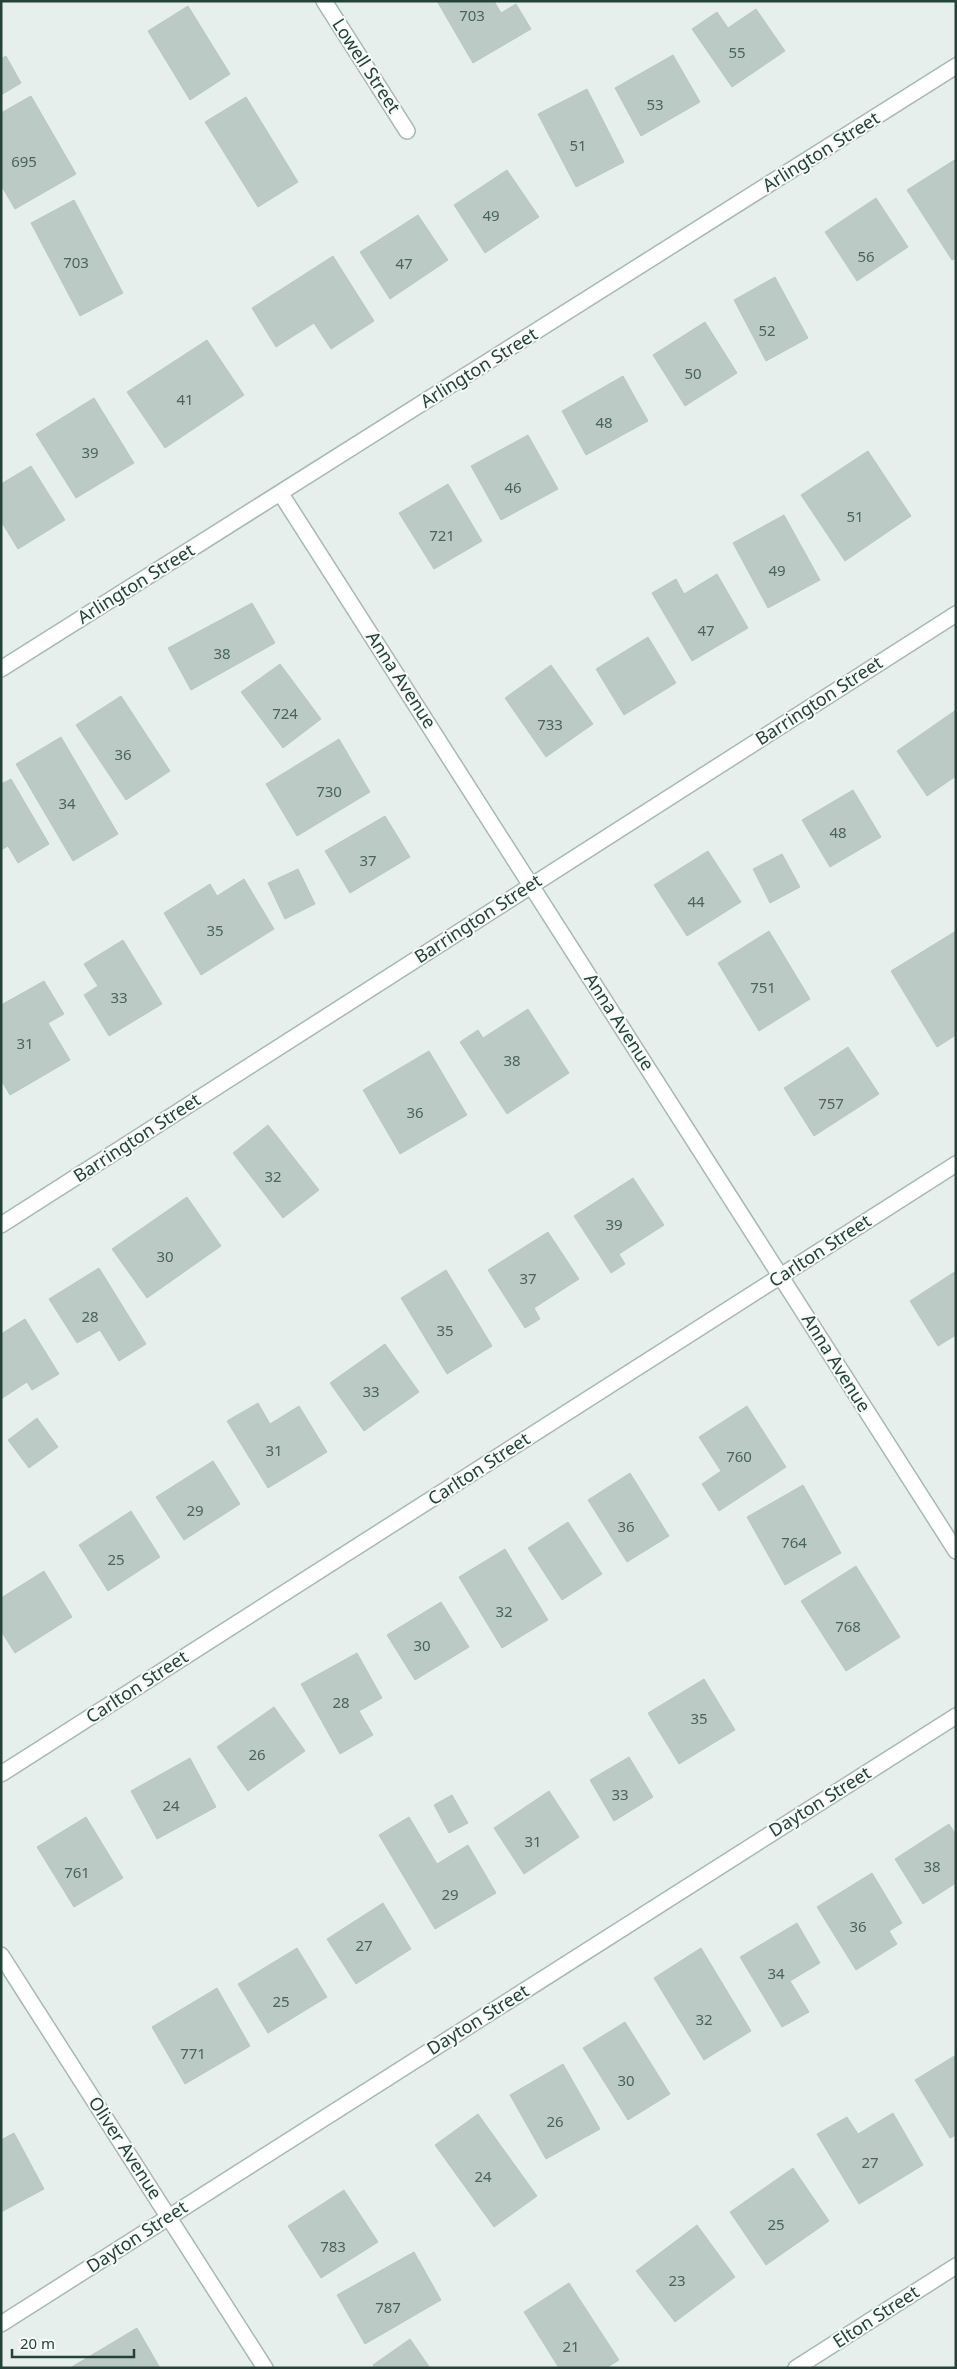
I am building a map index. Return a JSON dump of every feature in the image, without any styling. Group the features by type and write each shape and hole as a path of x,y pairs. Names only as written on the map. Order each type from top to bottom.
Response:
{"street":[{"name":"Lowell Street","path":"324,1 407,130"},
{"name":"Arlington Street","path":"1,669 281,494 956,66"},
{"name":"Anna Avenue","path":"281,494 532,884 956,1551"},
{"name":"Barrington Street","path":"1,1225 956,614"},
{"name":"Carlton Street","path":"1,1774 956,1164"},
{"name":"Dayton Street","path":"1,2324 956,1716"},
{"name":"Oliver Avenue","path":"1,1954 264,2368"},
{"name":"Elton Street","path":"796,2368 956,2266"}],"building":[{"path":"437,1 494,1 501,13 516,4 531,29 473,63"},
{"path":"188,6 230,74 190,100 148,31"},
{"path":"756,9 785,51 732,87 692,29 717,12 728,28"},
{"path":"673,55 700,102 641,136 615,88"},
{"path":"6,56 21,83 1,95 1,59"},
{"path":"587,89 624,162 576,187 538,114"},
{"path":"31,96 76,174 15,209 1,185 1,113"},
{"path":"246,97 298,182 258,207 205,122"},
{"path":"956,159 956,258 952,260 907,190"},
{"path":"507,170 539,217 485,253 454,205"},
{"path":"876,198 908,247 857,281 825,232"},
{"path":"74,200 123,293 80,316 31,223"},
{"path":"418,215 448,260 390,299 360,252"},
{"path":"333,256 374,321 331,349 314,323 276,347 252,308"},
{"path":"775,277 808,338 766,361 734,300"},
{"path":"705,322 737,373 685,406 653,355"},
{"path":"207,340 244,395 165,448 127,392"},
{"path":"623,376 648,421 586,455 562,411"},
{"path":"94,398 134,463 76,498 36,434"},
{"path":"528,435 558,489 501,520 471,466"},
{"path":"868,451 911,516 845,561 801,495"},
{"path":"31,466 65,520 18,549 1,521 1,484"},
{"path":"448,484 482,541 434,569 399,513"},
{"path":"784,515 820,580 768,608 733,543"},
{"path":"717,574 748,628 692,661 652,593 676,579 684,594"},
{"path":"252,603 275,643 191,690 168,648"},
{"path":"648,637 676,683 624,715 596,669"},
{"path":"280,664 321,719 283,748 241,692"},
{"path":"551,665 593,724 546,757 505,698"},
{"path":"121,696 170,771 126,800 76,725"},
{"path":"956,710 956,776 927,796 897,751"},
{"path":"61,737 118,834 73,861 16,764"},
{"path":"339,739 370,792 297,836 266,784"},
{"path":"11,779 49,844 18,863 8,846 1,850 1,784"},
{"path":"853,790 881,837 830,867 802,820"},
{"path":"385,816 410,857 350,893 325,851"},
{"path":"708,851 741,902 687,936 654,885"},
{"path":"782,854 800,887 770,903 753,869"},
{"path":"298,869 315,904 285,919 268,883"},
{"path":"244,879 274,929 201,975 164,913 210,884 217,896"},
{"path":"769,931 810,999 759,1031 718,963"},
{"path":"956,931 956,1035 937,1047 891,971"},
{"path":"123,940 162,1004 109,1036 84,995 98,986 84,964"},
{"path":"44,981 64,1014 48,1023 70,1060 10,1095 1,1080 1,1005"},
{"path":"528,1009 569,1073 507,1114 460,1042 478,1030 483,1038"},
{"path":"848,1047 879,1094 814,1136 784,1088"},
{"path":"429,1051 467,1115 400,1154 363,1090"},
{"path":"268,1125 319,1190 283,1218 233,1153"},
{"path":"633,1178 664,1225 619,1254 625,1264 611,1273 574,1216"},
{"path":"187,1197 221,1246 147,1298 112,1249"},
{"path":"548,1232 579,1279 534,1308 540,1319 525,1328 488,1270"},
{"path":"99,1268 146,1344 119,1361 100,1330 77,1343 49,1299"},
{"path":"446,1270 492,1346 447,1374 401,1298"},
{"path":"956,1271 956,1335 938,1346 910,1301"},
{"path":"25,1319 59,1374 32,1390 27,1382 1,1399 1,1334"},
{"path":"385,1344 419,1392 364,1431 330,1383"},
{"path":"258,1403 270,1424 299,1406 327,1452 268,1488 227,1421"},
{"path":"747,1406 786,1467 719,1511 702,1484 721,1471 699,1437"},
{"path":"37,1418 58,1447 29,1468 8,1440"},
{"path":"213,1461 240,1504 184,1540 156,1497"},
{"path":"630,1473 669,1536 627,1562 588,1500"},
{"path":"803,1485 841,1553 785,1585 747,1517"},
{"path":"131,1511 160,1557 108,1591 79,1545"},
{"path":"568,1522 602,1574 562,1600 528,1548"},
{"path":"505,1549 548,1620 502,1648 459,1577"},
{"path":"856,1566 900,1637 846,1671 801,1601"},
{"path":"44,1571 72,1617 15,1653 1,1631 1,1598"},
{"path":"441,1602 469,1647 415,1680 387,1635"},
{"path":"357,1653 382,1698 359,1711 373,1735 340,1754 301,1684"},
{"path":"704,1679 735,1730 679,1764 648,1713"},
{"path":"274,1707 305,1751 248,1791 217,1747"},
{"path":"629,1757 653,1797 614,1821 590,1780"},
{"path":"190,1758 216,1807 157,1839 131,1791"},
{"path":"549,1791 579,1837 524,1874 494,1828"},
{"path":"452,1795 468,1823 449,1833 434,1805"},
{"path":"86,1817 123,1878 74,1907 37,1847"},
{"path":"409,1817 437,1864 468,1845 496,1893 435,1929 379,1835"},
{"path":"949,1824 956,1835 956,1883 923,1904 895,1859"},
{"path":"872,1873 902,1923 889,1931 897,1944 856,1970 817,1907"},
{"path":"383,1903 411,1949 356,1984 327,1939"},
{"path":"797,1923 820,1963 790,1981 809,2012 782,2027 740,1957"},
{"path":"297,1948 327,1997 268,2033 238,1984"},
{"path":"701,1948 751,2031 704,2060 654,1978"},
{"path":"217,1988 250,2046 185,2084 152,2027"},
{"path":"625,2022 670,2094 628,2120 583,2048"},
{"path":"956,2055 956,2135 950,2138 915,2080"},
{"path":"563,2064 600,2129 546,2159 510,2095"},
{"path":"893,2113 923,2165 859,2204 817,2134 847,2117 858,2134"},
{"path":"478,2114 537,2196 494,2227 435,2145"},
{"path":"14,2133 44,2189 1,2212 1,2140"},
{"path":"793,2168 829,2221 766,2265 730,2212"},
{"path":"344,2190 378,2242 321,2278 288,2226"},
{"path":"697,2225 735,2277 675,2322 636,2271"},
{"path":"414,2252 441,2300 365,2344 337,2295"},
{"path":"569,2283 619,2360 606,2368 559,2368 524,2312"},
{"path":"137,2328 160,2368 70,2368"},
{"path":"410,2339 430,2368 375,2368 373,2365"}]}
